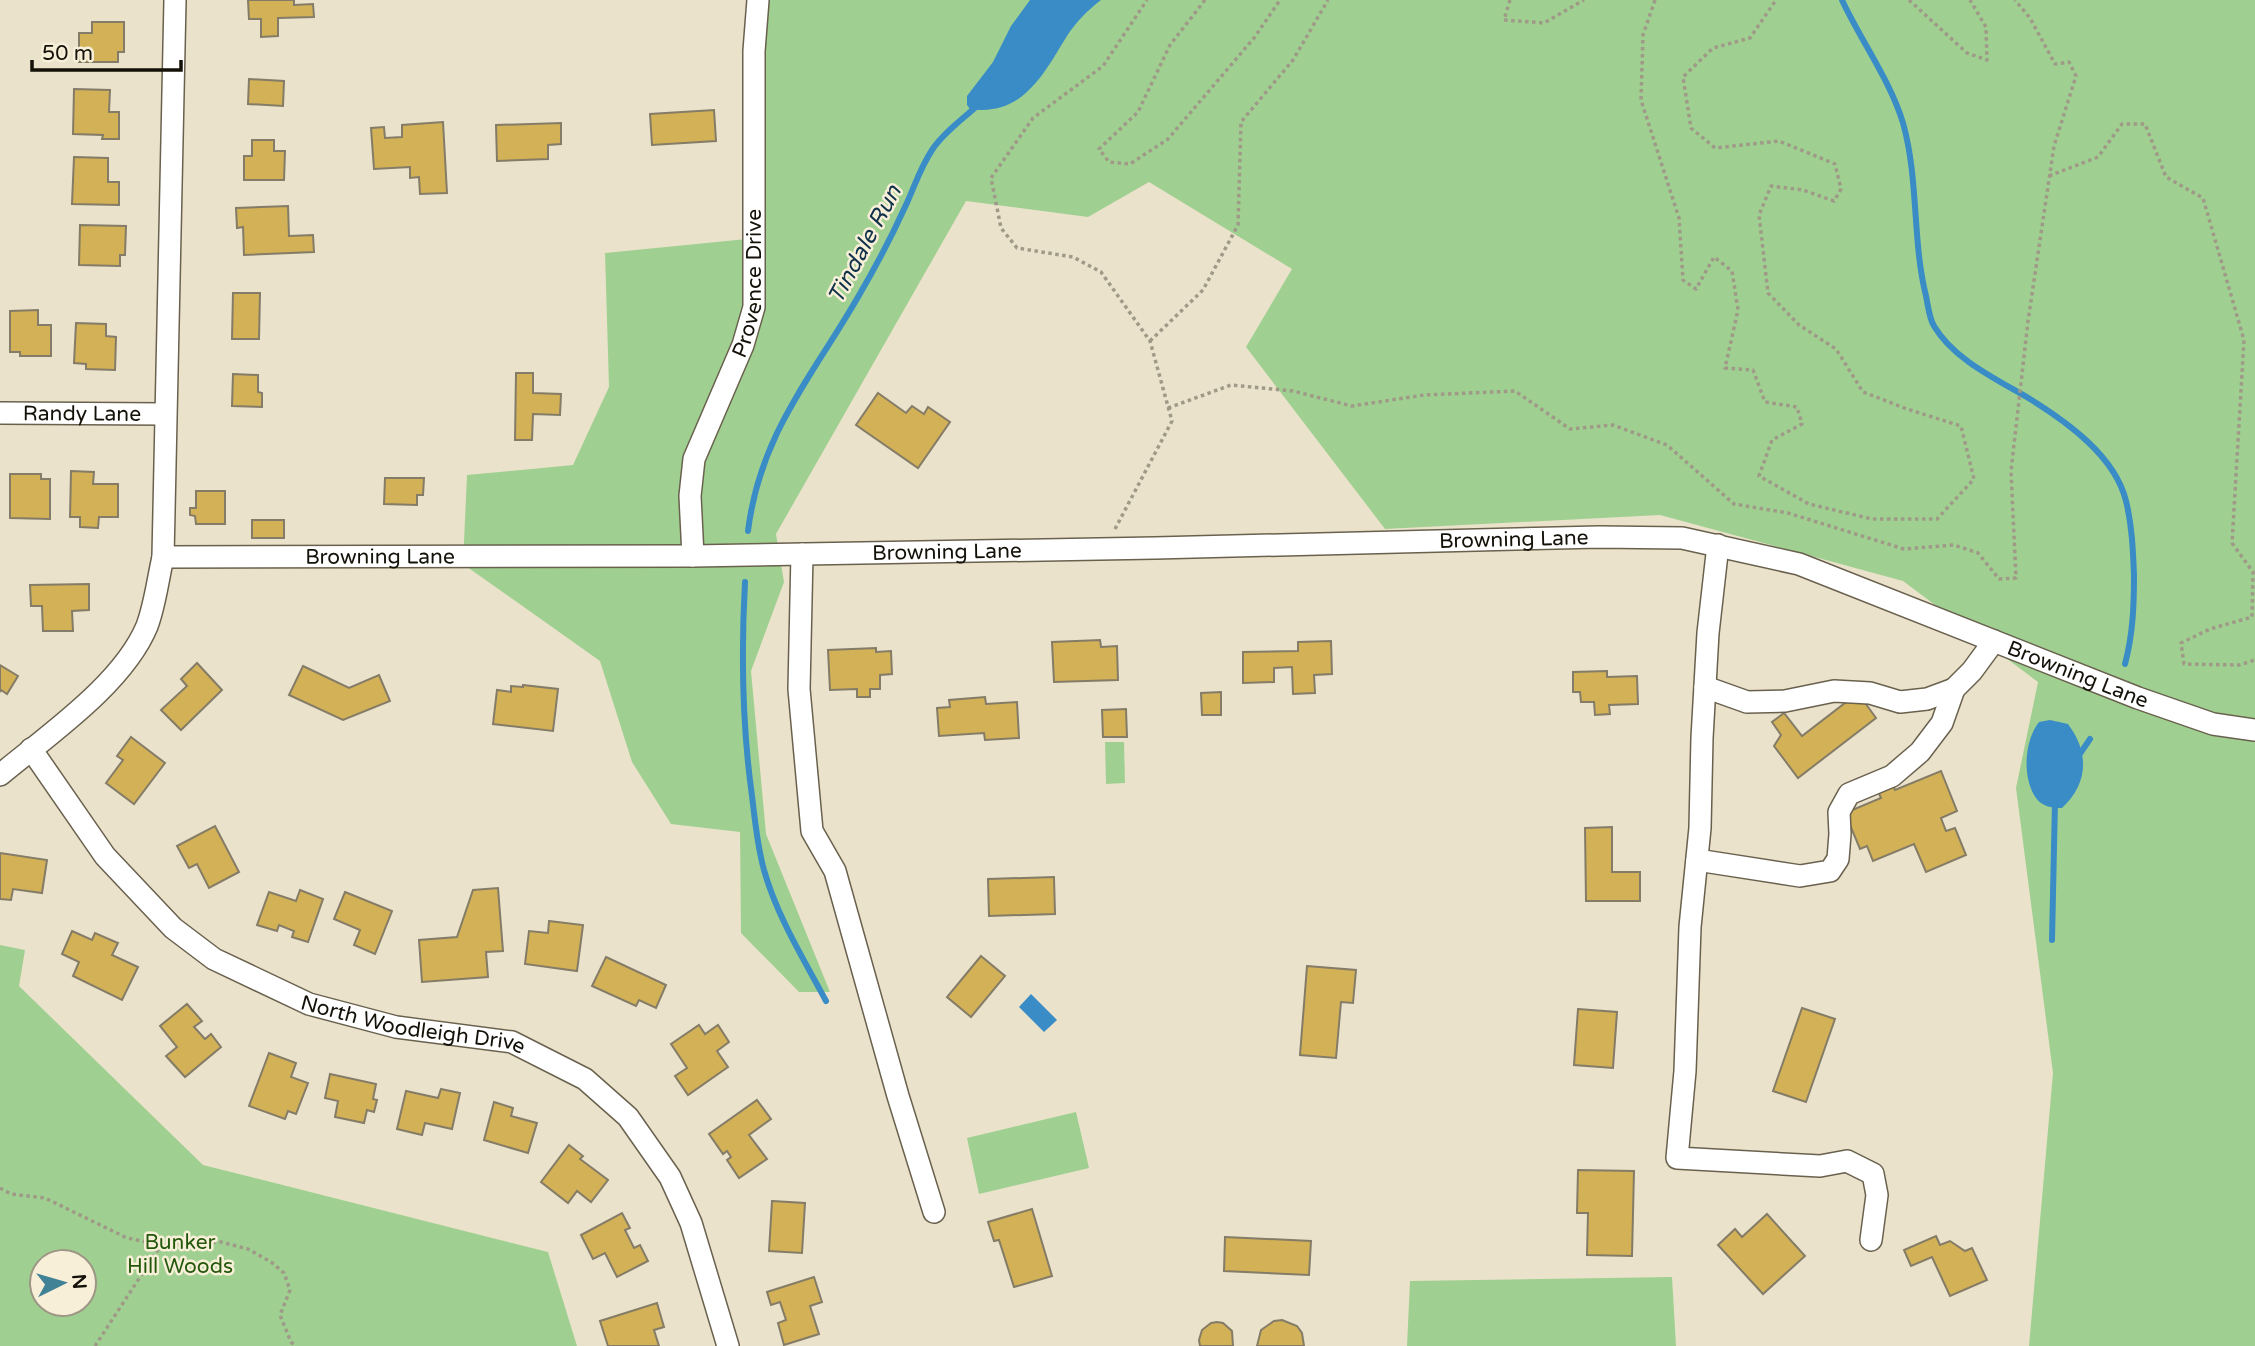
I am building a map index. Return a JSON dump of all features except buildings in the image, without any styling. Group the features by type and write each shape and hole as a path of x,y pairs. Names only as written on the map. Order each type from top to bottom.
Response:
{"street":[{"path":"0,775 111,681 136,646 147,624 163,557 175,0"},
{"name":"Provence Drive","path":"693,556 690,496 694,459 743,345 754,307 754,51 758,0"},
{"name":"Randy Lane","path":"0,413 165,414"},
{"name":"Browning Lane","path":"163,557 693,556 1599,537 1682,538 1799,564 2138,698 2213,724 2255,730"},
{"path":"1718,545 1705,687 1700,828 1690,927 1685,1071 1677,1158 1819,1166 1847,1161 1873,1174 1877,1195 1871,1240"},
{"path":"802,554 799,689 812,831 835,871 894,1082 934,1212"},
{"path":"1705,687 1747,702 1785,701 1834,691 1870,693 1900,702 1927,699 1954,689 1972,671 1994,641"},
{"path":"1697,860 1800,876 1830,871 1838,859 1839,811 1849,793 1892,776 1920,752 1942,723 1954,689"},
{"name":"North Woodleigh Drive","path":"31,749 105,856 173,928 214,958 309,1004 396,1027 512,1042 585,1079 628,1117 670,1177 691,1223 728,1346"}],"path":[{"path":"1104,549 1172,421 1150,341 1101,272 1073,257 1017,248 1001,228 991,178 1033,118 1103,66 1147,0"},
{"path":"1205,0 1170,45 1138,112 1099,149 1110,162 1130,164 1168,139 1254,38 1280,0"},
{"path":"1150,341 1203,289 1238,225 1241,122 1293,60 1328,0"},
{"path":"1510,0 1504,20 1544,23 1584,0"},
{"path":"1655,0 1643,36 1641,100 1679,218 1683,280 1696,289 1714,257 1732,271 1738,310 1725,368 1752,370 1765,402 1797,407 1802,424 1772,440 1759,476 1809,504 1872,519 1937,519 1974,480 1961,426 1863,392 1836,349 1799,326 1768,293 1759,215 1771,186 1803,190 1834,201 1841,189 1835,164 1780,141 1715,148 1691,128 1683,77 1713,48 1750,38 1776,0"},
{"path":"1909,0 1967,53 1987,60 1986,27 1970,0"},
{"path":"1168,408 1231,385 1293,391 1352,407 1423,395 1515,391 1570,429 1613,425 1667,445 1734,504 1788,513 1904,549 1954,545 1978,553 1998,579 2016,578 2011,471 2028,321 2054,146 2077,76 2069,62 2055,64 2030,18 2015,0"},
{"path":"2049,176 2098,157 2122,124 2145,124 2165,177 2203,198 2244,340 2232,543 2253,572 2252,617 2210,629 2181,643 2184,664 2239,665 2255,660"},
{"path":"0,1188 10,1194 45,1198 127,1238 160,1245 221,1242 248,1249 284,1273 290,1290 280,1315 291,1342 296,1346"},
{"path":"95,1346 160,1245"}],"green space":[{"path":"768,0 2255,0 2255,1346 2029,1346 2053,1073 2016,788 2038,682 1903,581 1660,515 1385,529 1246,347 1292,269 1149,182 1088,217 966,201 776,534 784,582 751,671 766,834 830,992 799,992 741,933 740,832 671,824 632,762 600,661 463,564 467,475 573,465 609,387 605,253 757,238"},
{"path":"1105,742 1124,742 1125,783 1106,784"},
{"name":"Bunker Hill Woods","path":"0,945 25,950 19,986 203,1165 548,1252 577,1346 0,1346"},
{"path":"1076,1112 1089,1168 979,1194 967,1138"},
{"path":"1672,1277 1676,1346 1407,1346 1410,1281"}],"water":[{"path":"1030,0 1101,0 1074,26 1050,64 1030,89 1018,99 988,110 970,109 967,96 993,62 1011,26"},
{"path":"2050,720 2068,724 2080,745 2082,756 2081,778 2071,798 2062,808 2038,801 2028,780 2030,739 2039,722"},
{"path":"1031,994 1057,1020 1044,1032 1019,1007"}],"waterway":[{"path":"1842,0 1891,91 1903,123 1911,166 1922,275 1934,326 1965,359 2074,430 2101,455 2120,485 2130,519 2134,575 2130,642 2125,664"},
{"name":"Tindale Run","path":"748,531 754,496 764,465 790,408 871,275 932,150 947,132 978,105"},
{"name":"Tindale Run","path":"745,582 744,716 756,833 764,870 776,904 826,1001"},
{"path":"2077,758 2090,739"},
{"path":"2052,940 2055,801"}]}
